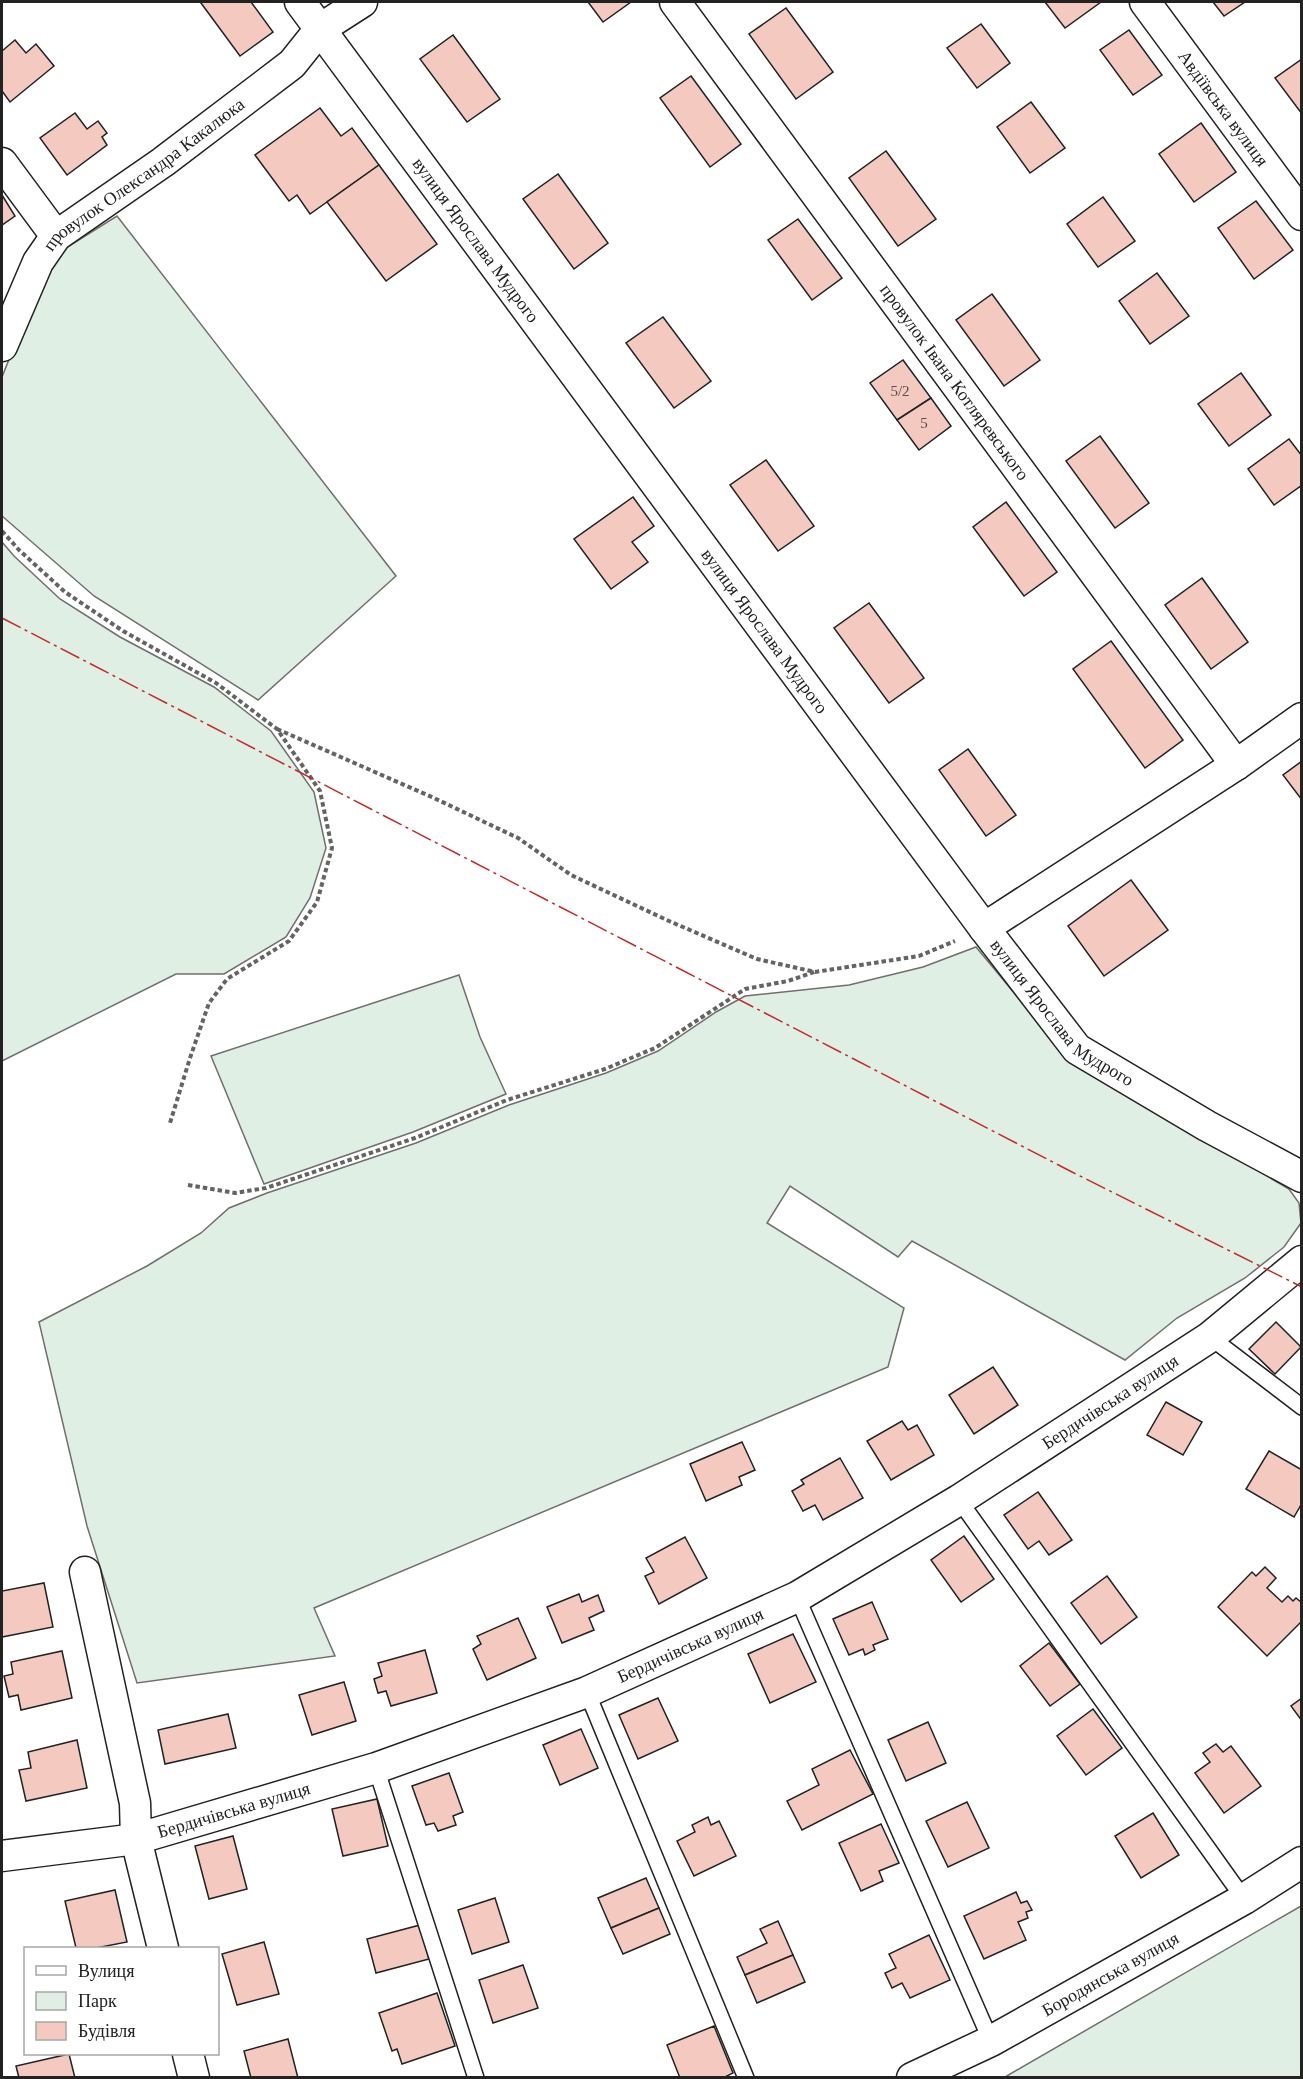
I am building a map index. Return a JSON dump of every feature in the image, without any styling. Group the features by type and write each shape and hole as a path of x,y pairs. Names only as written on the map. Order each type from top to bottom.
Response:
{"street":[{"name":"вулиця Ярослава Мудрого","path":"300,2 984,928 1077,1049 1207,1126 1302,1177"},
{"name":"провулок Олександра Какалюка","path":"2,346 38,262 56,236 163,162 292,64 320,30 362,2"},
{"name":"провулок Івана Котляревського","path":"675,2 1236,765"},
{"name":"Авдіївська вулиця","path":"1145,2 1302,215"},
{"path":"2,163 56,236"},
{"path":"984,928 1236,765 1302,718"},
{"name":"Бердичівська вулиця","path":"2,1856 136,1839 376,1768 587,1692 797,1597 959,1500 1210,1337 1302,1261"},
{"path":"85,1572 135,1803 136,1839 162,1947"},
{"name":"Бородянська вулиця","path":"912,2078 990,2041 1244,1899 1302,1862"},
{"path":"188,2055 194,2078"}],"lane":[{"path":"1210,1337 1302,1407"},
{"path":"959,1500 1244,1899"},
{"path":"797,1597 990,2041"},
{"path":"587,1692 746,2078"},
{"path":"376,1768 476,2078"}],"path":[{"path":"2,531 19,550 65,592 123,631 216,683 277,729 434,798 518,838 570,875 669,921 757,959 815,972"},
{"path":"170,1123 209,1003 227,979 289,941 317,902 332,848 320,791 277,729"},
{"path":"188,1185 234,1193 266,1188 415,1138 507,1100 605,1069 655,1048 745,988 788,981 815,972 919,956 984,928"}],"green space":[{"path":"117,216 396,576 258,700 94,596 2,516 2,377 30,307 61,251"},
{"path":"2,542 60,599 120,637 214,687 271,731 314,792 326,848 310,898 286,937 224,974 176,974 2,1061"},
{"path":"976,947 1070,1060 1289,1189 1299,1203 1301,1223 1284,1247 1245,1278 1177,1318 1125,1360 912,1241 898,1257 790,1186 767,1223 904,1308 888,1367 314,1608 335,1656 137,1683 87,1526 39,1322 147,1266 201,1233 229,1208 416,1143 509,1105 606,1073 658,1051 716,1012 745,996 849,985 923,967"},
{"path":"459,975 480,1037 506,1094 413,1132 264,1184 211,1056"},
{"path":"1301,1906 1301,2077 1005,2077"}],"building":[{"path":"202,2 251,2 273,32 240,56"},
{"path":"588,2 631,2 603,22"},
{"path":"1045,2 1101,2 1065,28"},
{"path":"1213,2 1245,2 1224,16"},
{"path":"786,8 833,72 796,99 749,34"},
{"path":"981,24 1010,63 977,88 947,48"},
{"path":"1129,30 1162,75 1133,95 1100,50"},
{"path":"453,35 500,99 467,122 420,59"},
{"path":"15,40 26,53 36,44 54,66 10,102 2,91 2,51"},
{"path":"1302,59 1302,114 1275,78"},
{"path":"691,76 741,144 710,167 660,98"},
{"path":"1031,102 1065,148 1030,173 997,127"},
{"path":"320,108 341,136 352,128 379,165 310,214 297,195 289,201 255,155"},
{"path":"75,113 87,129 98,121 107,133 102,137 107,145 67,175 40,138"},
{"path":"1201,123 1236,172 1194,202 1159,154"},
{"path":"886,151 936,219 898,246 849,178"},
{"path":"379,165 437,244 386,281 327,202"},
{"path":"558,174 608,243 574,269 523,199"},
{"path":"2,195 15,216 2,225"},
{"path":"1103,197 1135,241 1098,267 1067,224"},
{"path":"1256,201 1293,250 1254,279 1218,228"},
{"path":"798,219 842,278 812,300 768,240"},
{"path":"1157,273 1189,316 1150,344 1119,301"},
{"path":"992,294 1040,360 1004,386 956,320"},
{"path":"663,317 711,381 674,408 626,343"},
{"path":"903,360 931,398 897,420 870,383"},
{"path":"1241,373 1271,415 1229,446 1198,404"},
{"path":"931,398 951,426 919,450 897,420"},
{"path":"1100,436 1149,503 1115,528 1066,461"},
{"path":"1289,439 1302,456 1302,485 1274,505 1248,469"},
{"path":"766,460 814,526 778,551 730,485"},
{"path":"633,497 654,526 632,542 648,562 611,589 574,539"},
{"path":"1006,502 1057,572 1024,596 973,527"},
{"path":"1202,578 1248,642 1211,669 1165,605"},
{"path":"869,603 924,678 889,703 834,628"},
{"path":"1111,641 1183,740 1145,768 1073,669"},
{"path":"968,749 1016,815 986,836 939,770"},
{"path":"1302,761 1302,800 1283,775"},
{"path":"1131,880 1168,930 1104,976 1068,926"},
{"path":"1276,1322 1301,1347 1275,1374 1249,1349"},
{"path":"993,1367 1018,1405 974,1434 949,1395"},
{"path":"1166,1402 1202,1422 1183,1455 1147,1435"},
{"path":"902,1421 908,1430 917,1425 934,1455 891,1480 867,1441"},
{"path":"742,1442 755,1470 739,1477 742,1485 706,1501 690,1464"},
{"path":"1269,1451 1302,1470 1302,1503 1294,1517 1246,1489"},
{"path":"840,1458 863,1498 823,1520 815,1505 803,1511 792,1491 804,1484 801,1480"},
{"path":"1038,1492 1072,1540 1049,1555 1039,1541 1028,1549 1004,1515"},
{"path":"964,1536 994,1579 961,1602 931,1560"},
{"path":"685,1537 707,1578 659,1604 645,1576 654,1572 646,1558"},
{"path":"1265,1567 1276,1578 1267,1588 1282,1602 1288,1596 1293,1601 1296,1598 1302,1603 1302,1621 1267,1656 1218,1607 1252,1572 1256,1576"},
{"path":"1107,1576 1137,1617 1101,1644 1071,1603"},
{"path":"44,1583 53,1627 2,1637 2,1591"},
{"path":"579,1594 582,1602 598,1595 604,1611 589,1618 594,1630 562,1643 547,1607"},
{"path":"872,1602 888,1639 873,1645 875,1650 865,1655 863,1649 849,1655 833,1619"},
{"path":"518,1618 536,1658 487,1680 473,1649 481,1644 477,1636"},
{"path":"793,1634 816,1682 770,1703 748,1654"},
{"path":"1049,1643 1080,1684 1050,1706 1020,1666"},
{"path":"425,1650 437,1693 391,1706 386,1691 378,1693 374,1679 382,1676 378,1663"},
{"path":"62,1651 72,1698 21,1710 18,1695 9,1697 4,1676 13,1674 11,1662"},
{"path":"344,1682 356,1721 312,1735 299,1695"},
{"path":"658,1698 678,1741 638,1759 619,1715"},
{"path":"1302,1698 1302,1721 1291,1706"},
{"path":"1093,1709 1122,1748 1086,1775 1057,1736"},
{"path":"228,1714 236,1748 165,1764 158,1730"},
{"path":"928,1722 946,1763 906,1781 888,1740"},
{"path":"581,1729 598,1768 560,1785 543,1745"},
{"path":"77,1740 87,1788 26,1801 19,1770 31,1768 28,1752"},
{"path":"1216,1744 1223,1752 1231,1746 1261,1786 1224,1813 1195,1773 1210,1762 1203,1753"},
{"path":"850,1750 873,1794 802,1830 787,1801 819,1785 812,1769"},
{"path":"449,1773 463,1812 453,1816 456,1825 438,1831 434,1823 426,1825 412,1786"},
{"path":"377,1799 388,1846 343,1856 332,1809"},
{"path":"967,1802 989,1848 948,1867 926,1821"},
{"path":"1153,1813 1179,1855 1141,1878 1115,1836"},
{"path":"708,1817 711,1825 719,1821 736,1856 694,1876 677,1841 695,1832 692,1825"},
{"path":"881,1824 899,1863 879,1871 883,1881 861,1891 839,1843"},
{"path":"233,1836 247,1889 209,1899 195,1846"},
{"path":"646,1878 659,1908 611,1928 598,1898"},
{"path":"115,1890 127,1942 101,1947 76,1947 65,1901"},
{"path":"1016,1892 1021,1903 1027,1901 1032,1910 1026,1912 1028,1918 1018,1922 1026,1940 984,1959 964,1916"},
{"path":"495,1898 509,1942 472,1954 458,1910"},
{"path":"659,1908 670,1934 623,1954 611,1928"},
{"path":"778,1921 793,1955 745,1975 737,1957 767,1943 760,1929"},
{"path":"420,1925 429,1959 376,1973 367,1939"},
{"path":"929,1935 950,1980 910,1998 902,1983 892,1988 885,1973 896,1968 889,1954"},
{"path":"264,1942 279,1994 237,2005 222,1954"},
{"path":"793,1955 805,1982 757,2003 745,1975"},
{"path":"523,1965 538,2008 493,2023 479,1980"},
{"path":"437,1993 455,2046 402,2064 397,2049 392,2051 379,2013"},
{"path":"714,2026 733,2073 723,2078 680,2078 667,2045"},
{"path":"288,2039 298,2078 251,2078 244,2051"},
{"path":"69,2055 75,2078 19,2078 16,2066"}],"power":[{"path":"2,618 1072,1172 1302,1287"}]}
